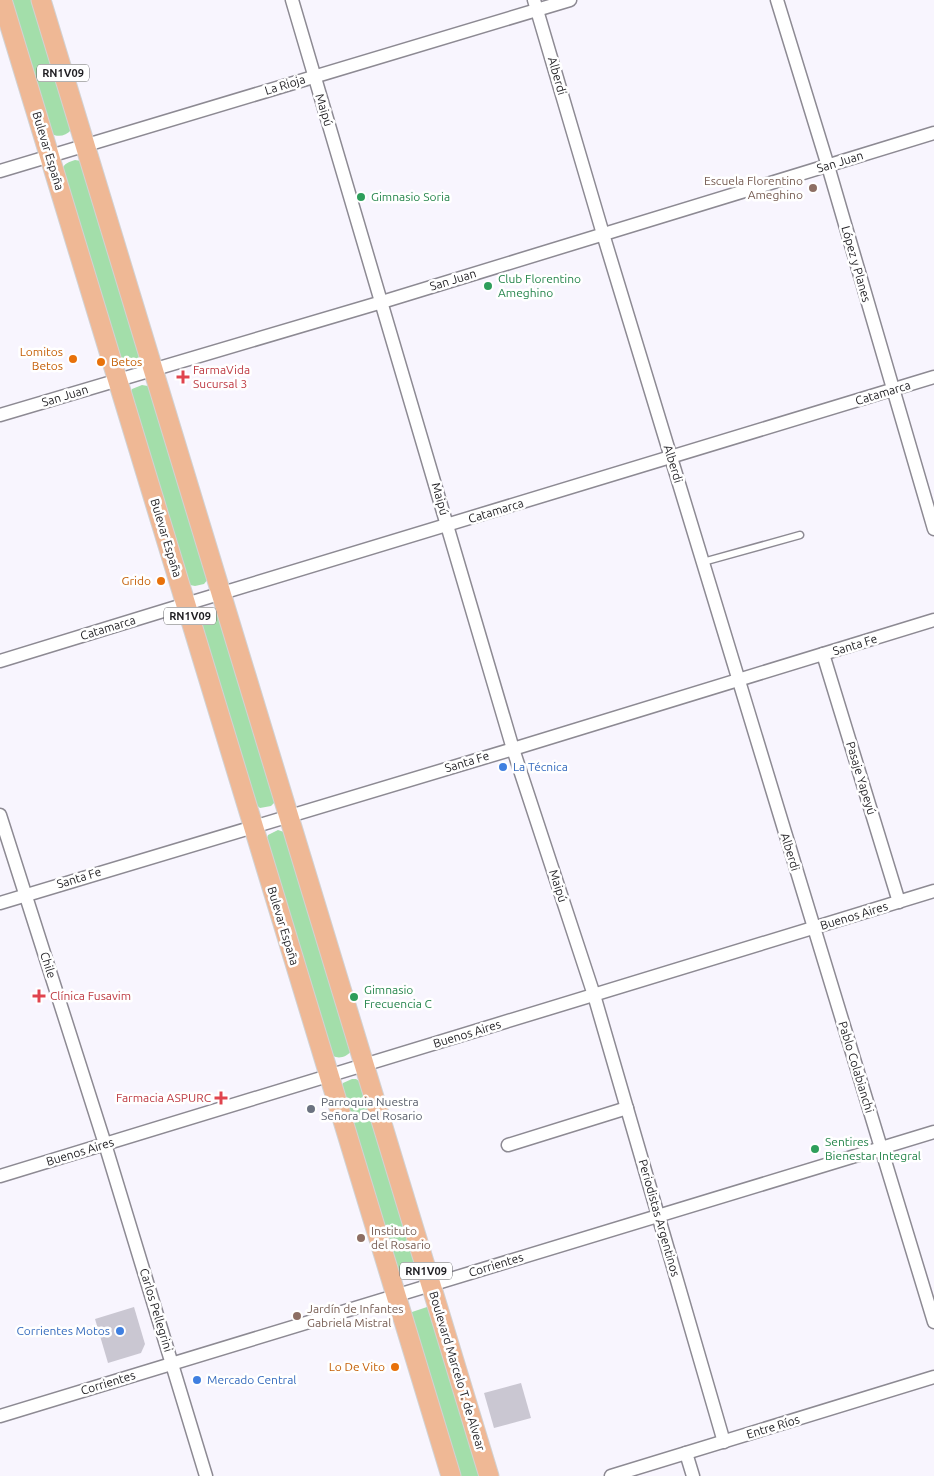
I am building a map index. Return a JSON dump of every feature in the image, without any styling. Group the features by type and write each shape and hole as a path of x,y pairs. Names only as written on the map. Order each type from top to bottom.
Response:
{"main road":[{"name":"Bulevar España","path":"2,0 329,1076"},
{"name":"RN1V09","path":"41,0 364,1066"},
{"name":"Boulevard Marcelo T. de Alvear","path":"364,1066 489,1476"},
{"name":"RN1V09","path":"329,1076 451,1476"}],"street":[{"name":"Maipú","path":"292,0 513,749 594,995"},
{"name":"La Rioja","path":"0,172 314,76 536,5 570,0"},
{"name":"López y Planes","path":"777,0 828,166 934,529"},
{"name":"Alberdi","path":"536,5 603,234 813,928"},
{"name":"San Juan","path":"0,415 382,302 934,133"},
{"name":"Catamarca","path":"0,661 934,377"},
{"name":"Santa Fe","path":"0,903 934,620"},
{"name":"Pasaje Yapeyú","path":"823,654 899,902"},
{"name":"Chile","path":"0,815 105,1144"},
{"name":"Buenos Aires","path":"0,1176 934,891"},
{"name":"Pablo Colabianchi","path":"813,928 934,1322"},
{"name":"Periodistas Argentinos","path":"594,995 724,1442"},
{"path":"508,1145 627,1108"},
{"name":"Corrientes","path":"0,1416 934,1132"},
{"name":"Carlos Pellegrini","path":"105,1144 206,1476"},
{"name":"Entre Ríos","path":"611,1476 934,1377"},
{"path":"686,1453 693,1476"}],"lane":[{"path":"703,562 800,535"}],"green space":[{"path":"11,0 33,0 71,130 64,135 59,136 51,133"},
{"path":"75,160 81,161 140,356 131,362 120,360 62,170 65,164"},
{"path":"142,385 151,388 208,579 204,584 190,585 130,395 132,389"},
{"path":"211,608 217,610 275,802 271,806 260,808 255,804 199,616 202,611"},
{"path":"278,830 284,832 351,1051 343,1057 333,1056 266,841 268,835"},
{"path":"352,1079 362,1083 417,1268 414,1273 409,1275 399,1273 341,1089 343,1083"},
{"path":"430,1306 481,1476 459,1476 409,1313"}],"building":[{"name":"Corrientes Motos","path":"134,1307 145,1344 141,1353 108,1363 95,1319"},
{"path":"521,1383 531,1418 494,1428 484,1393"}],"place":[{"name":"Escuela Florentino Ameghino","path":"813,188"},
{"name":"Gimnasio Soria","path":"361,197"},
{"name":"Club Florentino Ameghino","path":"488,286"},
{"name":"Lomitos Betos","path":"73,359"},
{"name":"Betos","path":"101,362"},
{"name":"FarmaVida Sucursal 3","path":"183,377"},
{"name":"Grido","path":"161,581"},
{"name":"La Técnica","path":"503,767"},
{"name":"Clínica Fusavim","path":"39,996"},
{"name":"Gimnasio Frecuencia C","path":"354,997"},
{"name":"Farmacia ASPURC","path":"221,1098"},
{"name":"Parroquia Nuestra Señora Del Rosario","path":"311,1109"},
{"name":"Sentires Bienestar Integral","path":"815,1149"},
{"name":"Instituto del Rosario","path":"361,1238"},
{"name":"Jardín de Infantes Gabriela Mistral","path":"297,1316"},
{"name":"Corrientes Motos","path":"120,1331"},
{"name":"Lo De Vito","path":"395,1367"},
{"name":"Mercado Central","path":"197,1380"}]}
